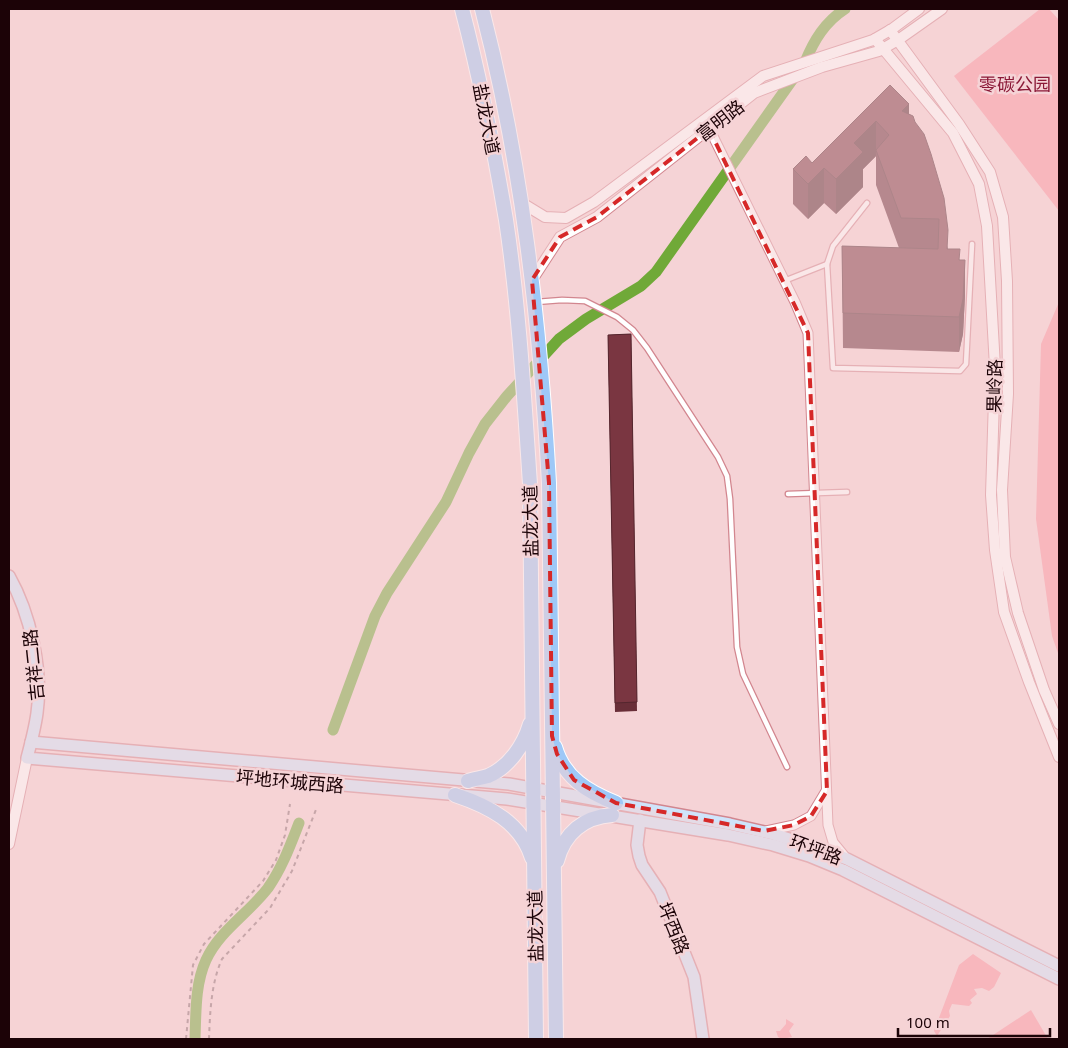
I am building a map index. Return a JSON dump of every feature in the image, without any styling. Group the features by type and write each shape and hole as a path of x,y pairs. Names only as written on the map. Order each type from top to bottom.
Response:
{"main road":[{"name":"盐龙大道","path":"462,9 490,133 506,221 527,430 530,484 536,1039"},
{"name":"盐龙大道","path":"482,9 509,129 522,204 532,280 545,416 549,482 556,1039"},
{"name":"吉祥二路","path":"9,576 19,594 33,643 37,671 38,704 27,758"},
{"path":"468,781 488,776 512,758 521,745 533,711"},
{"path":"552,736 557,754 574,780 614,809"},
{"name":"坪地环城西路","path":"31,742 468,781 553,792"},
{"name":"坪地环城西路","path":"27,758 455,795 553,806"},
{"name":"环坪路","path":"553,792 614,809 640,820 728,835 809,856 881,888 1059,979"},
{"path":"455,795 480,803 497,812 522,837 529,850 534,867"},
{"name":"环坪路","path":"553,806 614,809 642,807 764,831 812,846 847,859 1059,966"},
{"path":"554,871 558,855 565,841 576,828 586,821 614,809"},
{"name":"坪西路","path":"640,820 637,845 639,856 642,865 660,892 694,977 703,1039"}],"street":[{"name":"富明路","path":"532,280 560,237 597,216 763,76 875,38 890,30 919,9"},
{"name":"富明路","path":"522,204 545,217 566,218 594,202 754,93 822,67 883,49 942,9"},
{"name":"果岭路","path":"890,30 959,124 990,172 1003,217 1007,281 1008,394 1002,490 1005,557 1018,613 1044,690 1059,724"},
{"name":"果岭路","path":"875,38 953,133 980,184 987,226 995,367 991,495 995,550 1004,612 1059,758"},
{"path":"707,124 808,333 828,825 833,842 847,859"},
{"name":"吉祥二路","path":"9,844 27,758"},
{"path":"764,831 794,825 811,816 827,791"}],"lane":[{"path":"867,203 833,246 827,264 833,368 960,371 966,364 972,244"},
{"path":"784,280 827,264"},
{"path":"534,302 585,301 617,317 633,330 647,348 718,457 727,476 730,499 737,647 743,674 786,766"},
{"path":"788,494 847,492"}],"path":[{"path":"186,1039 194,965 204,944 263,881 276,860 285,835 290,804"},
{"path":"209,1039 214,987 222,959 270,908 292,871 317,807"}],"highlighted area":[{"path":"709,129 808,333 827,791 811,816 794,825 764,831 616,803 574,780 557,754 552,736 549,483 532,280 560,237 597,217"}],"green space":[{"name":"零碳公园","path":"1040,9 1049,9 1059,20 1059,211 954,76"},
{"path":"1059,302 1059,656 1052,636 1036,519 1041,344"},
{"path":"973,954 1001,973 994,987 989,991 982,988 974,989 977,994 970,1000 972,1003 969,1006 952,1004 949,1011 950,1016 937,1036 934,1031 959,965"},
{"path":"1031,1010 1048,1039 987,1039"},
{"path":"786,1019 794,1024 789,1031 792,1037 782,1039 778,1037 776,1031 780,1031 786,1024"}],"building":[{"path":"890,85 909,104 902,111 913,116 924,134 931,154 944,198 948,230 947,249 960,249 959,260 965,260 963,299 959,317 843,313 842,246 938,249 939,219 901,218 876,150 889,135 876,121 854,143 863,152 836,179 824,168 808,184 793,169 806,156 812,163"},
{"path":"631,334 637,702 615,703 608,335"}],"waterway":[{"path":"333,730 375,616 387,593 446,502 485,424 507,396 559,339 586,319 641,286 656,272 805,62 821,32 845,9"},
{"path":"195,1039 198,989 206,960 218,940 268,888 282,865 299,823"}]}
